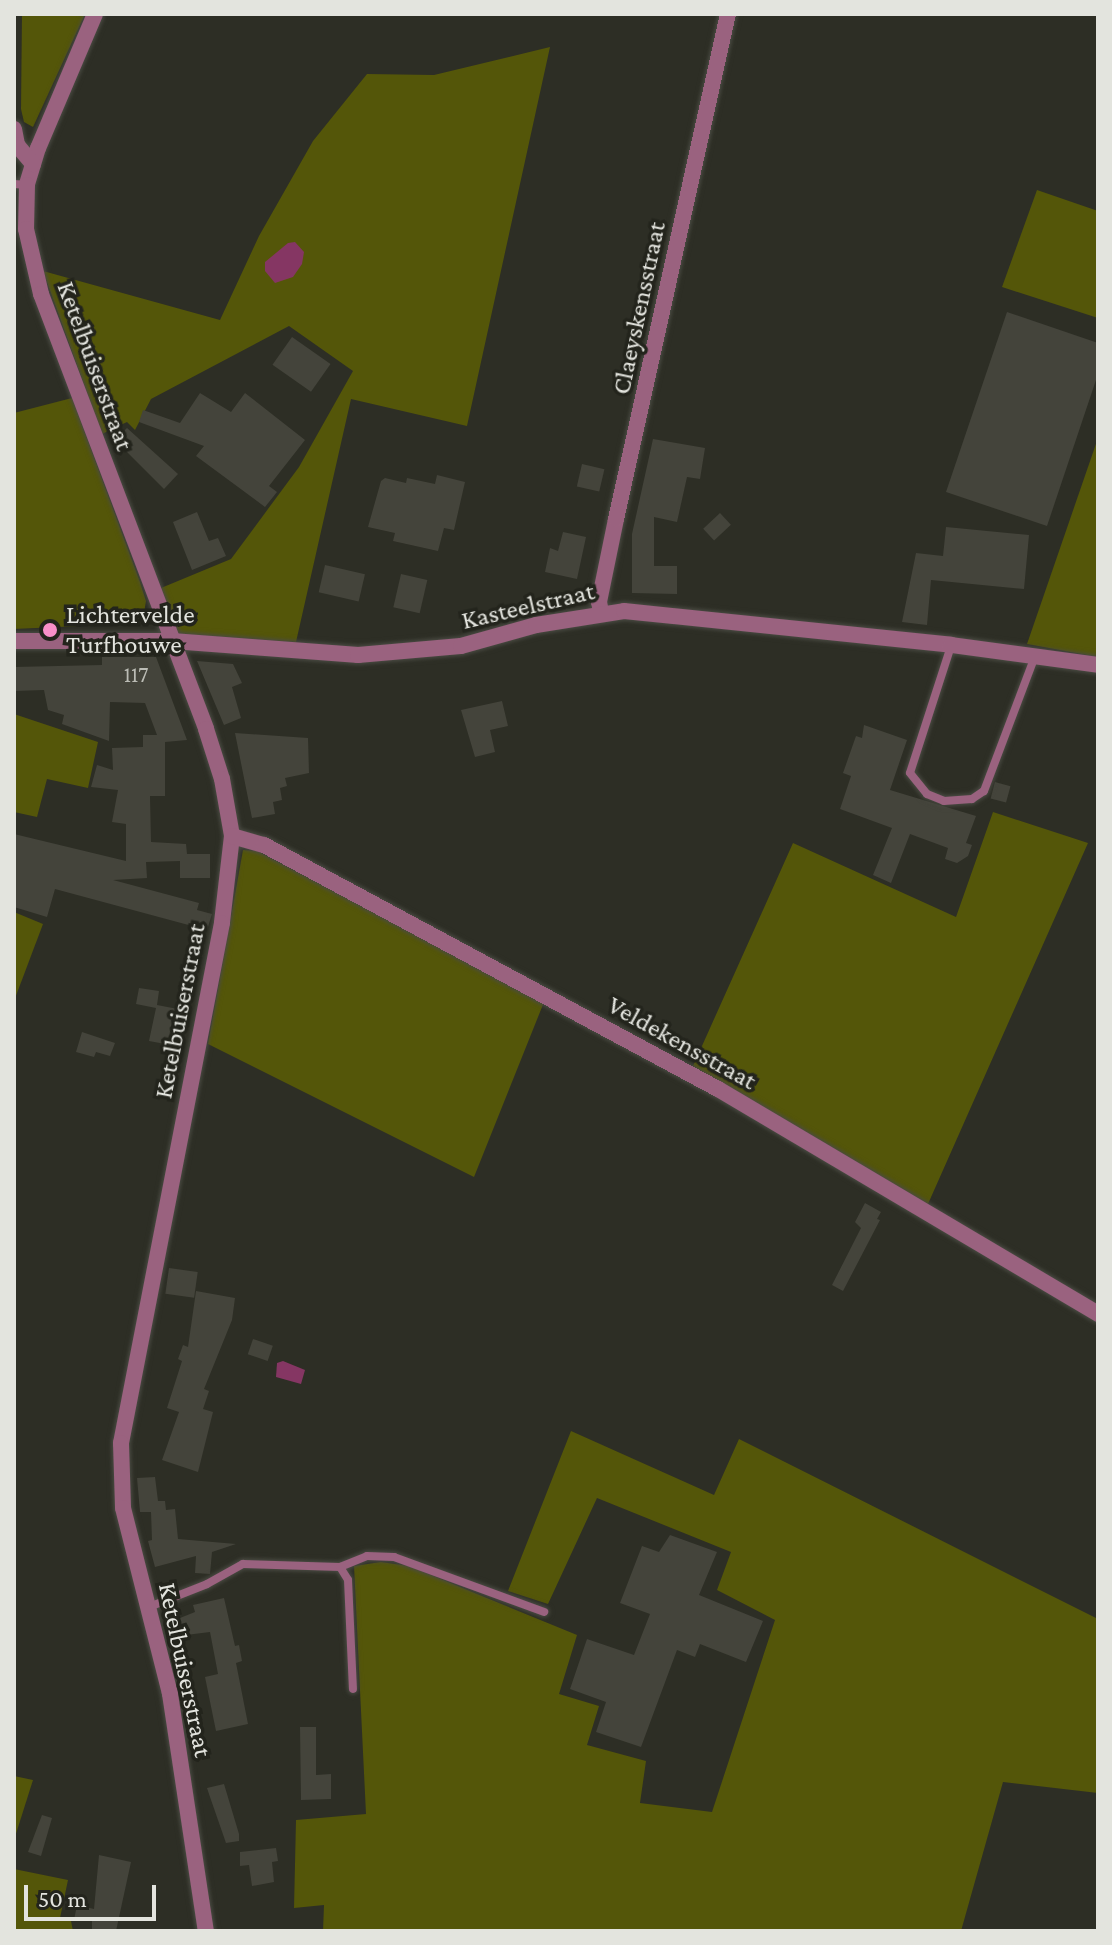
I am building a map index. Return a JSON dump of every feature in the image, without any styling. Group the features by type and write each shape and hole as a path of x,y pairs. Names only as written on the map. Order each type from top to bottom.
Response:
{"street":[{"name":"Ketelbuiserstraat","path":"95,14 33,164 20,185 26,229 41,294 222,779 232,836 219,938 121,1443 123,1508 170,1694 206,1931"},
{"name":"Claeyskensstraat","path":"601,612 599,602 616,519 728,14"},
{"path":"14,129 17,145 33,164"},
{"name":"Kasteelstraat","path":"14,641 172,641 358,655 461,646 601,612 656,613 951,645 1098,665"},
{"name":"Veldekensstraat","path":"232,836 264,845 718,1089 1098,1314"}],"lane":[{"path":"951,645 910,773 927,794 944,801 972,799 984,791 1035,656"},
{"path":"148,1607 207,1584 243,1564 340,1567 367,1556 394,1557 544,1612"},
{"path":"340,1567 348,1580 353,1689"}],"shaded area":[{"path":"22,14 85,14 33,127 24,122 21,109"},
{"path":"550,47 467,426 351,399 296,642 177,634 161,588 231,559 299,467 353,371 289,326 151,399 135,430 127,422 102,434 43,271 220,320 259,236 313,141 367,74 434,75"},
{"path":"1037,190 1098,211 1098,318 1002,287"},
{"path":"295,242 304,252 302,264 293,277 275,283 265,271 265,262 288,243"},
{"path":"72,398 140,582 146,601 144,613 124,624 14,629 14,413"},
{"path":"1098,438 1098,657 1027,644"},
{"path":"14,714 98,742 88,788 47,779 37,817 14,812"},
{"path":"993,812 1088,843 928,1204 693,1066 793,843 956,917"},
{"path":"243,850 257,851 544,1002 474,1177 208,1044"},
{"path":"14,912 43,924 14,1001"},
{"path":"283,1361 305,1370 301,1384 276,1377 277,1363"},
{"path":"571,1431 714,1495 739,1439 1098,1619 1098,1793 1003,1782 961,1931 323,1931 324,1905 294,1908 296,1820 366,1814 354,1566 381,1562 409,1566 577,1635 559,1694 599,1706 587,1745 646,1761 640,1803 712,1812 775,1620 717,1590 731,1552 597,1498 548,1604 508,1591"},
{"path":"14,1776 33,1780 14,1840"},
{"path":"14,1869 68,1880 60,1918 71,1921 73,1931 14,1931"}],"building":[{"path":"1007,312 1098,343 1098,374 1047,526 946,492"},
{"path":"292,337 331,364 311,392 272,365"},
{"path":"200,393 231,412 245,393 305,440 269,486 277,492 265,507 196,456 204,446 139,422 143,410 180,423"},
{"path":"127,428 178,474 164,489 115,440"},
{"path":"653,439 705,448 700,479 687,477 677,522 654,517 654,566 677,566 677,594 632,593 632,534"},
{"path":"582,464 604,469 599,492 577,486"},
{"path":"437,475 465,482 454,530 444,528 438,551 393,541 395,533 368,527 381,481 385,478 406,483 407,478 435,484"},
{"path":"197,512 209,541 218,538 226,556 192,570 173,522"},
{"path":"720,513 731,525 714,540 703,529"},
{"path":"946,527 1029,535 1024,589 931,580 927,625 902,622 916,553 943,556"},
{"path":"563,532 586,537 577,579 545,572 550,548 558,551"},
{"path":"325,565 365,574 359,602 319,592"},
{"path":"401,574 427,580 420,613 393,607"},
{"path":"102,657 156,657 187,740 165,742 165,796 150,796 151,842 186,844 187,854 210,854 210,878 180,878 180,861 146,862 147,878 113,880 199,903 197,910 212,914 207,930 55,889 47,917 14,907 14,834 126,861 126,824 112,822 118,790 91,787 97,765 113,770 112,748 143,747 143,735 157,735 145,703 110,702 109,741 62,724 64,715 48,710 44,690 14,691 14,667 102,665"},
{"path":"197,661 233,664 242,683 232,687 241,718 224,725"},
{"path":"502,701 508,726 490,730 495,752 475,757 461,710"},
{"path":"864,725 907,740 890,790 976,816 966,843 972,845 968,856 957,863 945,859 948,848 910,834 891,883 873,875 892,828 840,809 851,776 843,773 856,736 862,738"},
{"path":"235,733 308,738 309,773 285,778 287,786 280,788 282,800 273,802 275,814 252,818"},
{"path":"995,782 1010,786 1006,803 991,798"},
{"path":"139,988 159,991 157,1005 183,1010 176,1046 149,1041 156,1008 136,1004"},
{"path":"82,1032 115,1043 110,1056 96,1052 94,1057 76,1052"},
{"path":"865,1203 881,1212 877,1219 880,1220 843,1291 832,1285 861,1228 855,1222"},
{"path":"169,1268 198,1272 194,1298 165,1294"},
{"path":"196,1291 235,1298 232,1320 204,1389 209,1391 203,1409 213,1412 198,1472 162,1460 179,1412 167,1408 182,1361 178,1359 183,1345 188,1347"},
{"path":"253,1339 273,1346 268,1361 248,1354"},
{"path":"155,1477 158,1501 165,1501 166,1510 175,1509 178,1539 236,1544 212,1552 210,1574 195,1573 196,1556 155,1567 148,1541 152,1540 151,1512 140,1512 137,1478"},
{"path":"670,1535 717,1552 699,1595 763,1621 746,1662 700,1644 695,1657 677,1650 641,1747 596,1732 606,1702 570,1689 587,1639 634,1655 650,1614 620,1603 642,1546 659,1552"},
{"path":"224,1598 235,1646 239,1645 242,1661 236,1663 248,1724 216,1731 205,1677 218,1674 210,1632 178,1636 175,1620 195,1612 193,1605"},
{"path":"300,1727 316,1727 316,1775 331,1774 331,1799 301,1800"},
{"path":"224,1784 239,1834 239,1841 226,1843 207,1788"},
{"path":"42,1815 52,1818 41,1856 28,1852"},
{"path":"276,1848 278,1861 272,1862 274,1882 252,1886 249,1865 240,1866 240,1852"},
{"path":"99,1855 131,1862 116,1931 92,1931 92,1921 74,1920 77,1905 94,1909"}],"place":[{"name":"Lichtervelde Turfhouwe","path":"50,630"}]}
